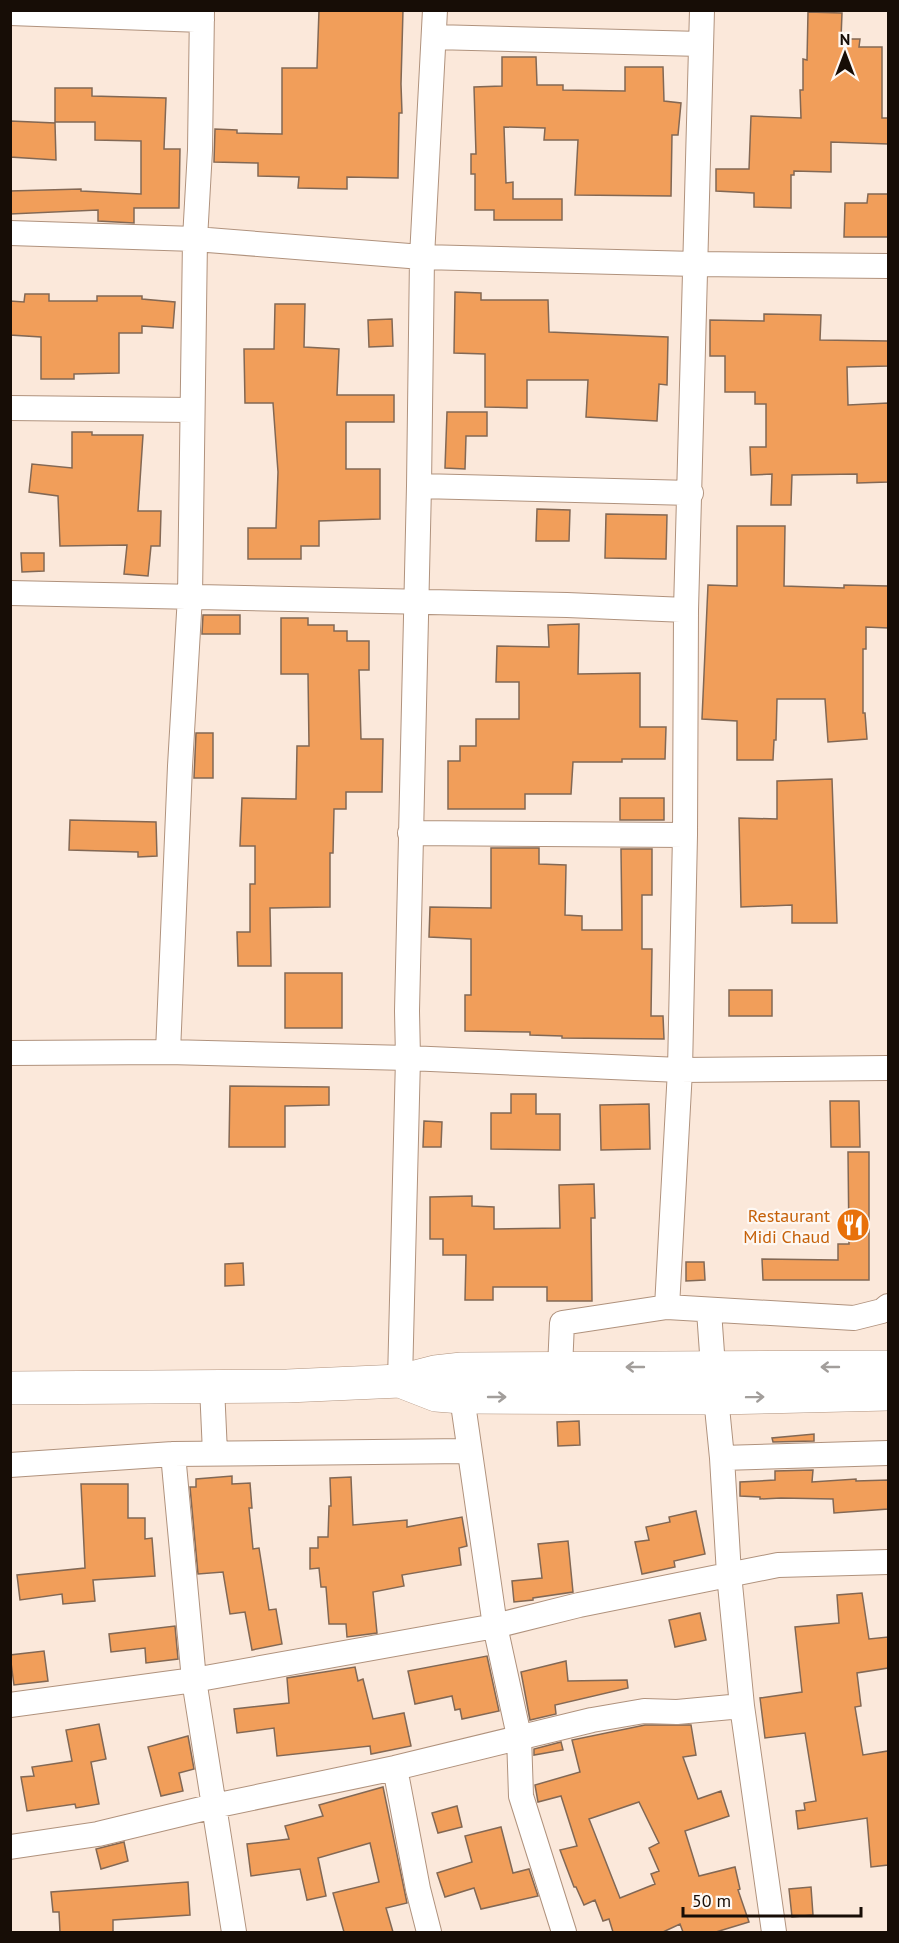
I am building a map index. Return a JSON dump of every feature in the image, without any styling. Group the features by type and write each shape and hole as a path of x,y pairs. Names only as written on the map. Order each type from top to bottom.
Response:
{"highway":[{"path":"400,1381 436,1395 462,1397 714,1383 888,1367"},
{"path":"10,1388 287,1386 400,1381 435,1372 462,1369 560,1368 714,1383 888,1394"}],"street":[{"path":"400,1381 422,257 435,10"},
{"path":"667,1307 680,1070 685,836 686,610 691,493 702,10"},
{"path":"10,13 202,15 191,410 190,596 168,1052"},
{"path":"434,37 700,44"},
{"path":"10,232 195,239 422,257 888,266"},
{"path":"10,408 191,410"},
{"path":"419,486 691,493"},
{"path":"10,593 567,605 686,610"},
{"path":"410,833 685,836"},
{"path":"10,1053 168,1052 408,1058 680,1070 888,1068"},
{"path":"560,1368 562,1323 667,1307 854,1318 882,1311 888,1306"},
{"path":"710,1311 729,1574 742,1706 774,1932"},
{"path":"212,1387 215,1453"},
{"path":"462,1397 495,1626 519,1736 521,1796 564,1932"},
{"path":"10,1465 173,1454 468,1451"},
{"path":"722,1458 888,1453"},
{"path":"173,1454 194,1680 234,1932"},
{"path":"10,1705 194,1680 495,1626 579,1605 778,1565 888,1562"},
{"path":"10,1847 98,1834 214,1806 395,1768 592,1720 644,1711 677,1712 742,1706"},
{"path":"395,1768 418,1889 429,1932"}],"building":[{"path":"319,10 403,10 402,113 399,113 398,178 347,177 347,189 298,188 299,177 258,176 258,163 214,162 215,129 237,130 237,133 282,134 282,68 317,68"},
{"path":"808,12 842,13 841,39 860,39 859,47 882,47 882,118 888,118 888,144 831,142 831,172 794,171 794,175 791,175 791,208 754,207 754,193 716,191 716,169 749,169 751,116 801,118 800,90 803,90 803,59 807,60"},
{"path":"502,57 536,57 537,85 563,85 563,90 625,91 625,67 663,67 664,101 681,103 678,135 672,135 671,196 575,195 578,140 544,140 545,128 504,127 506,183 513,182 513,199 562,199 562,220 494,220 494,210 475,210 475,174 471,174 471,154 476,154 474,87 502,86"},
{"path":"55,88 92,88 92,96 166,98 164,149 180,149 179,208 134,208 134,223 98,221 98,210 10,214 10,191 81,189 81,191 141,194 141,141 95,140 95,122 55,122"},
{"path":"10,121 55,123 56,160 10,157"},
{"path":"868,194 888,194 888,237 844,237 845,203 867,203"},
{"path":"455,292 481,293 481,300 548,300 549,332 668,337 667,385 659,384 657,421 586,417 588,380 527,380 527,408 485,407 485,354 454,353"},
{"path":"25,294 49,294 49,301 97,301 97,296 142,296 142,299 175,302 173,328 142,326 142,333 119,333 119,373 74,374 74,379 41,379 41,337 10,335 10,301 24,302"},
{"path":"275,304 305,304 304,347 339,349 337,395 394,395 394,422 346,422 346,469 380,469 380,519 319,521 319,546 301,546 301,559 248,559 248,528 276,528 278,472 273,403 245,403 244,349 274,349"},
{"path":"764,314 821,315 820,340 888,341 888,366 847,367 848,405 888,403 888,482 857,483 857,474 792,475 791,505 771,505 772,474 751,475 750,447 766,447 766,404 755,404 755,392 725,392 725,356 710,356 710,320 764,321"},
{"path":"392,319 393,346 369,347 368,320"},
{"path":"447,412 487,412 487,436 466,436 465,469 445,468"},
{"path":"72,432 92,432 92,435 143,435 138,511 161,511 160,546 151,546 148,576 124,574 127,545 60,546 58,496 29,492 32,464 72,468"},
{"path":"537,509 570,510 569,541 536,541"},
{"path":"606,514 667,515 666,559 605,558"},
{"path":"737,526 785,526 784,586 844,588 844,585 888,586 888,628 866,627 866,649 863,649 863,713 865,713 867,739 828,742 825,699 777,699 773,760 737,760 737,721 702,719 708,585 737,586"},
{"path":"21,553 44,553 44,571 22,572"},
{"path":"203,615 240,615 240,634 202,634"},
{"path":"281,618 308,618 308,625 334,625 334,631 347,631 347,641 369,641 369,670 359,670 361,739 383,739 382,792 346,792 346,809 334,809 333,853 330,853 330,907 270,908 271,966 238,966 237,932 250,932 250,884 255,884 255,846 240,846 242,798 296,799 297,746 309,746 308,674 281,674"},
{"path":"579,624 578,674 640,673 640,727 666,727 665,759 573,762 571,794 525,794 525,809 448,809 448,761 460,761 460,746 476,746 476,719 519,719 519,682 496,682 497,646 549,647 548,625"},
{"path":"196,733 213,733 213,778 194,778"},
{"path":"832,779 837,923 792,923 792,905 741,907 739,818 777,819 777,781"},
{"path":"620,798 664,798 664,820 620,820"},
{"path":"70,820 156,822 157,856 138,857 138,852 69,850"},
{"path":"491,848 539,848 539,864 566,865 565,915 582,916 582,930 622,930 621,849 652,849 652,895 642,895 642,949 652,949 651,1016 663,1016 664,1039 562,1038 562,1036 530,1035 530,1032 465,1031 465,995 471,995 471,939 429,937 430,907 491,908"},
{"path":"285,973 342,973 342,1028 285,1028"},
{"path":"729,990 772,990 772,1016 729,1016"},
{"path":"230,1086 329,1087 329,1105 285,1106 285,1147 229,1147"},
{"path":"511,1094 536,1094 536,1114 560,1114 560,1150 491,1149 491,1113 511,1113"},
{"path":"830,1101 859,1101 860,1147 831,1147"},
{"path":"649,1104 650,1149 601,1150 600,1105"},
{"path":"424,1121 442,1122 441,1147 423,1147"},
{"path":"848,1152 869,1152 869,1280 763,1280 762,1259 838,1260 838,1244 849,1244"},
{"path":"594,1184 595,1218 591,1218 592,1301 547,1301 547,1287 493,1287 493,1300 465,1300 466,1255 443,1255 443,1239 430,1239 430,1197 472,1196 472,1206 494,1207 494,1229 560,1228 559,1185"},
{"path":"686,1262 704,1262 705,1280 686,1281"},
{"path":"243,1263 244,1285 225,1286 225,1264"},
{"path":"579,1421 580,1445 558,1446 557,1422"},
{"path":"814,1434 814,1441 773,1442 772,1438"},
{"path":"813,1470 812,1482 856,1479 856,1481 888,1480 888,1509 834,1513 833,1499 760,1499 760,1497 740,1496 740,1482 775,1480 775,1471"},
{"path":"232,1476 232,1484 250,1483 252,1508 249,1508 253,1549 259,1548 269,1610 276,1609 282,1644 252,1650 245,1612 230,1614 223,1572 198,1574 190,1487 196,1487 196,1479"},
{"path":"351,1477 353,1525 407,1520 407,1527 462,1517 467,1546 459,1548 461,1565 402,1575 404,1586 373,1592 377,1633 347,1637 346,1624 329,1624 326,1587 321,1587 319,1568 310,1569 310,1548 318,1548 318,1537 328,1537 329,1506 331,1506 330,1478"},
{"path":"81,1484 128,1484 128,1518 145,1518 145,1539 152,1538 155,1576 93,1580 95,1601 63,1604 62,1594 20,1600 17,1575 85,1568"},
{"path":"696,1511 705,1554 674,1561 675,1567 642,1574 635,1542 649,1540 646,1527 670,1522 669,1517"},
{"path":"568,1541 573,1592 514,1602 512,1581 542,1578 538,1544"},
{"path":"862,1593 869,1639 888,1637 888,1668 857,1673 861,1706 855,1707 863,1755 888,1751 888,1865 871,1867 867,1818 798,1829 796,1811 805,1810 804,1803 816,1801 805,1733 765,1738 760,1698 802,1692 795,1627 839,1623 837,1595"},
{"path":"700,1613 706,1640 675,1647 669,1620"},
{"path":"175,1626 178,1659 146,1663 145,1648 111,1652 109,1634"},
{"path":"44,1651 48,1681 14,1685 10,1655"},
{"path":"487,1656 499,1711 462,1719 460,1709 455,1710 452,1696 415,1704 408,1671"},
{"path":"566,1661 568,1681 627,1680 628,1688 555,1705 556,1714 530,1720 521,1672"},
{"path":"355,1667 358,1681 363,1679 373,1719 404,1713 411,1746 371,1754 370,1746 277,1756 274,1728 237,1733 234,1709 289,1703 287,1678"},
{"path":"99,1724 106,1759 91,1762 99,1804 76,1808 75,1804 27,1811 21,1777 34,1776 32,1767 72,1761 66,1730"},
{"path":"645,1725 691,1725 696,1755 683,1757 698,1799 721,1791 729,1816 685,1831 699,1876 735,1867 740,1889 738,1890 749,1922 716,1932 683,1932 680,1924 663,1932 613,1932 609,1919 603,1921 595,1900 584,1905 574,1887 560,1850 577,1846 561,1796 538,1802 535,1785 580,1772 572,1740","holes":["639,1802 659,1843 649,1848 659,1871 651,1874 655,1884 620,1898 589,1819"]},
{"path":"188,1736 194,1769 179,1773 183,1791 161,1796 148,1747"},
{"path":"561,1742 563,1750 534,1755 534,1749"},
{"path":"383,1787 407,1903 386,1908 393,1932 344,1932 333,1893 379,1882 370,1843 318,1858 326,1896 307,1900 300,1869 251,1876 247,1844 289,1839 285,1826 323,1816 319,1805"},
{"path":"457,1806 462,1827 438,1833 432,1813"},
{"path":"501,1827 513,1873 529,1869 538,1896 481,1909 474,1888 445,1897 437,1873 472,1862 465,1836"},
{"path":"124,1842 128,1861 101,1869 96,1849"},
{"path":"188,1882 190,1915 113,1920 113,1932 60,1932 59,1912 53,1912 51,1892"},
{"path":"811,1887 813,1915 792,1917 789,1889"}],"place":[{"name":"Restaurant Midi Chaud","path":"853,1225"}]}
